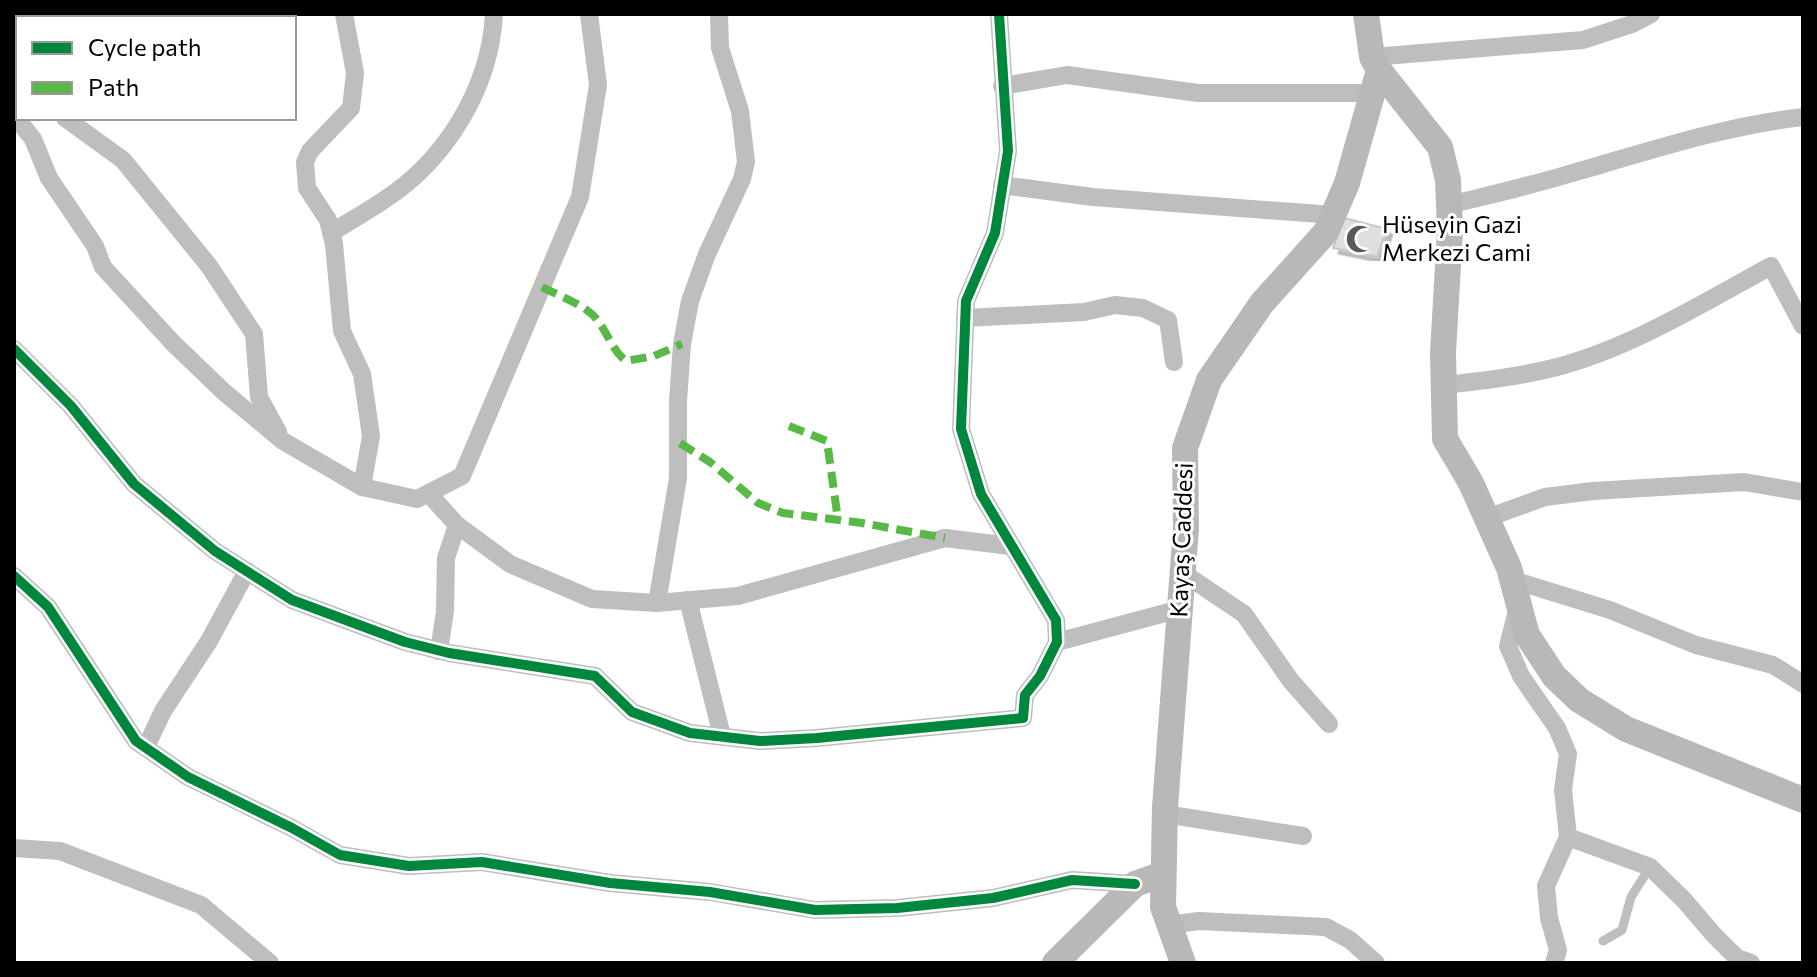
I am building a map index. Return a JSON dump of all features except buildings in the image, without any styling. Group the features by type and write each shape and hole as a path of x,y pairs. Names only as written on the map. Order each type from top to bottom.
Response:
{"street":[{"path":"344,14 355,73 351,108 310,151 305,162 307,188 322,209 331,233 342,331 362,374 371,436 362,487"},
{"path":"331,233 386,199 425,166 462,122 480,78 494,14"},
{"path":"18,120 33,139 49,178 95,246 103,267 173,343 224,392 283,441 362,487 417,499 462,476 580,197 598,85 589,14"},
{"path":"657,603 678,478 678,401 682,344 690,301 707,254 742,179 746,162 740,111 720,48 719,14"},
{"path":"14,349 71,406 134,484 215,551 292,600 405,642 439,651 595,676 632,712 690,733 760,741 1023,718 1025,695 1040,676 1057,642 1056,620 981,494 961,429 966,301 995,233 1008,151 999,14"},
{"path":"1366,14 1374,73 1440,147 1448,180 1449,205 1445,439 1487,518 1516,591 1527,635 1554,676 1579,700 1626,729 1803,800"},
{"path":"1002,86 1067,75 1198,93 1374,73 1583,40 1632,24 1651,14"},
{"name":"Kayaş Caddesi","path":"1183,963 1163,907 1163,874 1186,528 1185,448 1209,380 1262,303 1326,232 1347,183 1374,73"},
{"path":"1449,205 1567,175 1646,150 1765,121 1803,117"},
{"path":"68,120 123,160 209,266 254,334 259,397 283,441"},
{"path":"1002,185 1093,197 1333,215"},
{"path":"1444,385 1512,377 1556,367 1610,349 1771,266 1801,318"},
{"path":"965,318 1084,312 1115,305 1143,308 1168,320 1174,362"},
{"path":"1487,518 1545,497 1593,491 1744,482 1803,492"},
{"path":"429,494 457,525 510,564 592,599 657,603 738,596 945,538 1010,546"},
{"path":"439,651 445,611 446,558 457,525"},
{"path":"146,747 163,711 209,641 247,571"},
{"path":"1183,573 1244,614 1291,681 1329,724"},
{"path":"14,576 48,607 136,741 188,777 340,855 409,866 482,862 610,883 710,892 815,910 897,908 979,900 1072,880 1135,884 1163,874"},
{"path":"1516,591 1610,610 1696,645 1773,665 1803,684"},
{"path":"1516,591 1508,646 1521,676 1557,728 1568,754 1563,790 1568,837 1546,886 1549,918 1558,950 1554,963"},
{"path":"688,600 722,736"},
{"path":"1057,642 1180,609"},
{"path":"1165,814 1303,836"},
{"path":"1568,837 1650,867 1737,958 1751,963"},
{"path":"14,848 60,851 201,905 270,963"},
{"path":"1055,963 1135,884"},
{"path":"1169,925 1199,921 1326,927 1350,940 1376,963"}],"lane":[{"path":"1603,941 1622,930 1631,897 1650,867"}],"marked path":[{"path":"542,287 594,316 615,350 626,361 654,356 682,344"},
{"path":"789,426 827,441 838,520"},
{"path":"680,443 710,462 758,503 783,513 945,538"}],"cycle path":[{"path":"14,349 71,406 134,484 215,551 292,600 405,642 449,653 595,676 632,712 690,733 760,741 1023,718 1025,695 1040,676 1057,642 1056,620 981,494 961,429 966,301 995,233 1008,151 999,14"},
{"path":"14,576 48,607 136,741 188,777 340,855 409,866 482,862 610,883 710,892 815,910 897,908 993,898 1072,880 1135,884"}],"place":[{"name":"Hüseyin Gazi Merkezi Cami","path":"1360,239"}]}
